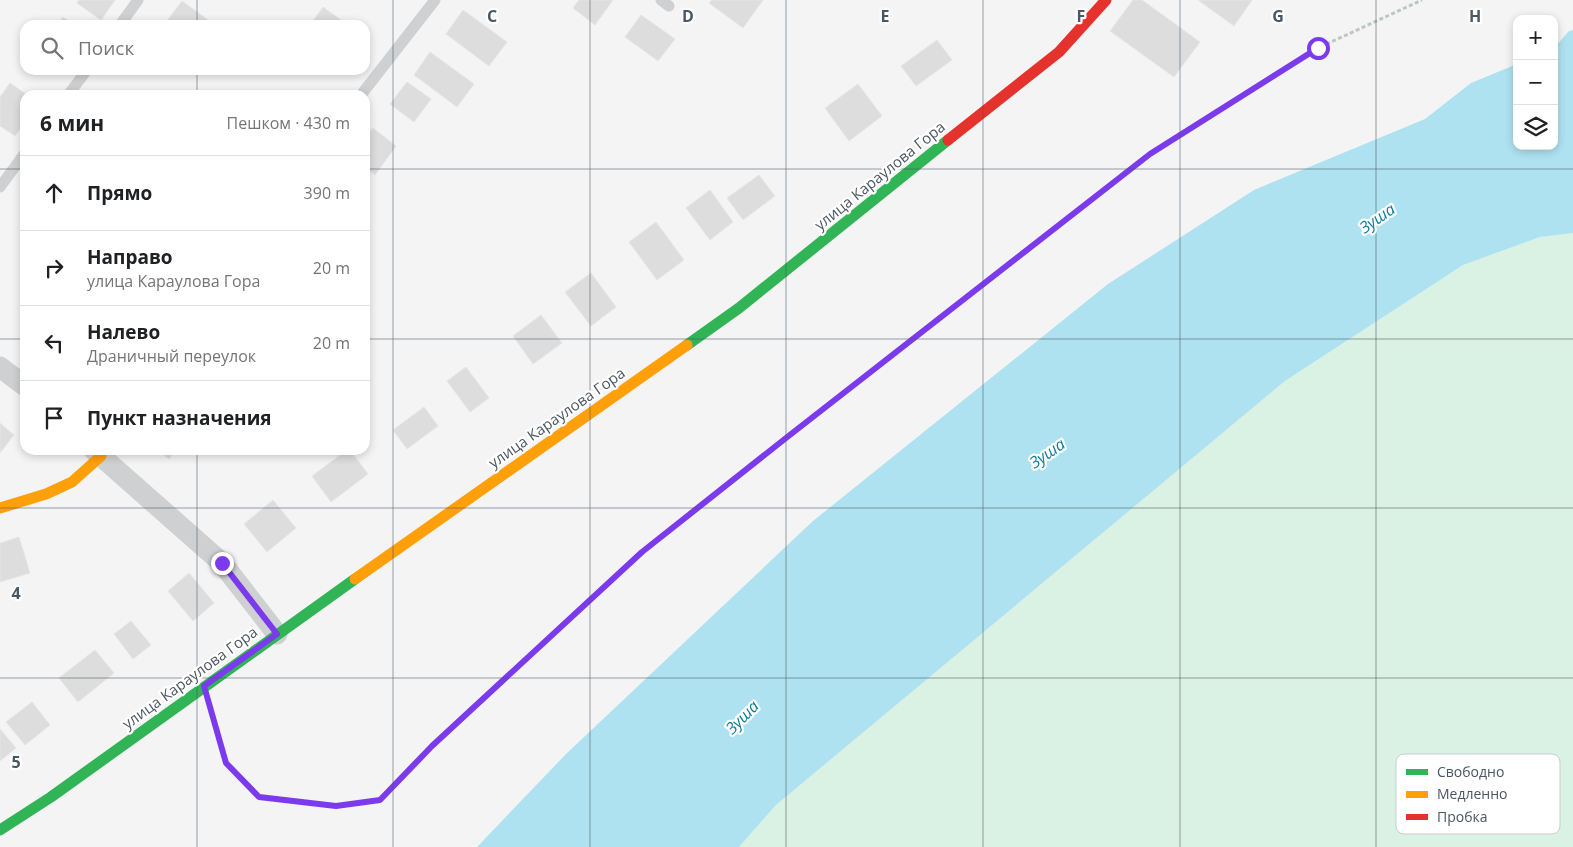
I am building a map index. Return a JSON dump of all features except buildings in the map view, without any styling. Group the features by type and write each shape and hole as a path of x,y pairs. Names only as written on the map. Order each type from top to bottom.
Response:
{"street":[{"name":"улица Караулова Гора","path":"0,830 51,797 277,634 739,308 1059,52 1106,0"},
{"path":"0,367 20,382"},
{"path":"0,508 46,494 72,482 95,455"},
{"path":"99,455 222,563 277,634"}],"lane":[{"path":"124,20 138,0"},
{"path":"365,90 435,0"},
{"path":"72,90 83,75"},
{"path":"0,187 20,160"}],"path":[{"path":"204,686 226,763 259,797 336,806 380,800 432,746 642,552 1150,154 1318,48 1422,0"}],"green space":[{"path":"1573,233 1573,847 739,847 776,805 1285,381 1463,265 1540,237"}],"water":[{"name":"Зуша","path":"1573,30 1573,233 1540,237 1463,265 1285,381 776,805 739,847 477,847 566,754 813,521 1108,284 1254,190 1425,119 1471,83 1513,66 1513,150 1558,150 1558,43 1569,31"}],"traffic: fast":[{"path":"687,345 739,308 948,140"},
{"path":"0,830 51,797 355,579"}],"traffic: slow":[{"path":"355,579 687,345"},
{"path":"0,508 46,494 72,482 101,456"}],"traffic: jam":[{"path":"948,140 1059,52 1106,0"}],"route":[{"path":"222,563 277,634 204,686 226,763 259,797 336,806 380,800 432,746 642,552 1150,154 1318,48"}]}
